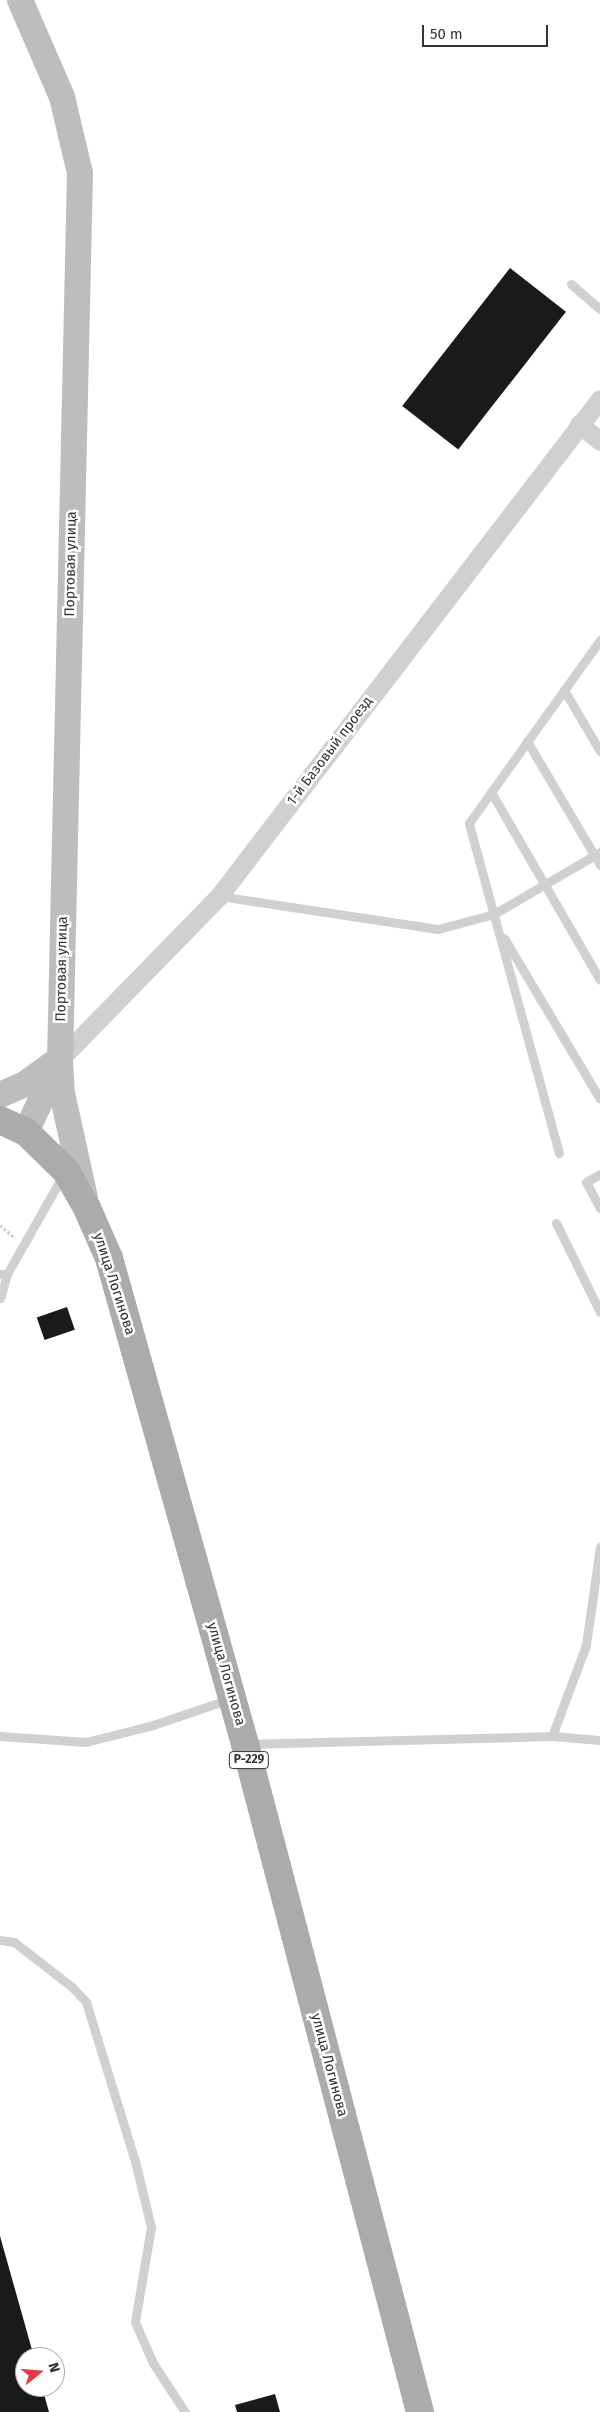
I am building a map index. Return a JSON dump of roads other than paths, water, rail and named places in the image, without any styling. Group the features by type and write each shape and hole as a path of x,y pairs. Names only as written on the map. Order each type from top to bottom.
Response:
{"main road":[{"name":"улица Логинова","path":"0,1120 26,1132 66,1171 87,1208 109,1258 245,1744 420,2412"}],"street":[{"name":"Портовая улица","path":"20,0 62,97 80,174 60,1059 26,1132"},
{"name":"1-й Базовый проезд","path":"60,1059 219,896 600,399"},
{"path":"580,424 600,441"},
{"path":"0,1095 26,1084 60,1059"},
{"path":"60,1059 62,1093 87,1208"}],"lane":[{"path":"570,284 600,308"},
{"path":"559,1153 469,823 600,640"},
{"path":"564,690 600,751"},
{"path":"527,741 597,854 600,865"},
{"path":"491,792 600,980"},
{"path":"219,896 438,929 494,914 597,854"},
{"path":"497,927 600,1099"},
{"path":"0,1298 3,1274 23,1245 66,1171"},
{"path":"600,1174 586,1182 600,1208"},
{"path":"556,1223 600,1312"},
{"path":"552,1736 586,1645 600,1547"},
{"path":"591,1618 600,1614"},
{"path":"0,1736 86,1742 153,1725 232,1698"},
{"path":"245,1744 552,1736 600,1740"},
{"path":"0,1940 14,1942 72,1987 86,2002 135,2161 151,2227 135,2322 153,2363 185,2412"}]}
